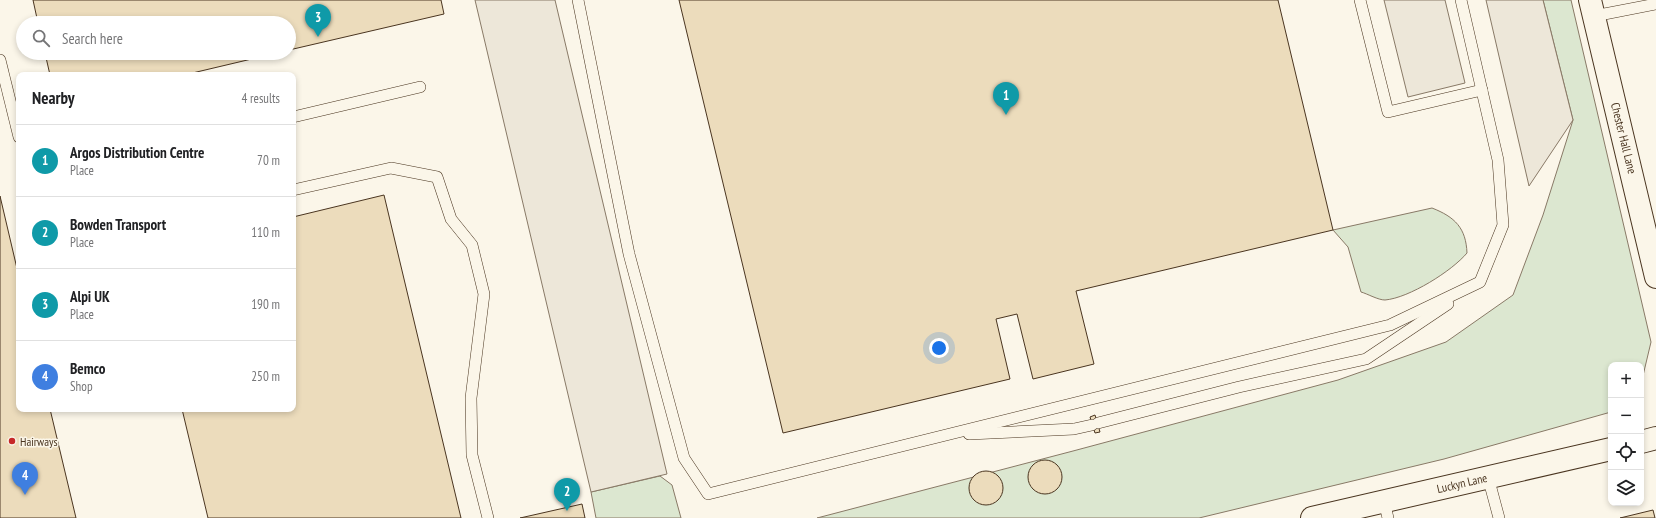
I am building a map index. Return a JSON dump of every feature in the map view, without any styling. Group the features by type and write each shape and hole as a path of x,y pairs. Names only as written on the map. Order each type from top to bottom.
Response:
{"street":[{"name":"Chester Hall Lane","path":"1592,8 1656,277"},
{"path":"1644,441 1656,438"},
{"name":"Luckyn Lane","path":"1312,518 1386,510 1488,477 1608,450"}],"lane":[{"path":"578,0 629,254 684,458 708,494 1390,325 1480,282"},
{"path":"1360,0 1388,112 1482,90"},
{"path":"942,436 1074,429 1239,387 1366,359 1480,282 1503,225 1498,160 1461,0"},
{"path":"1592,8 1656,4"},
{"path":"0,60 16,125"},
{"path":"296,116 420,87"},
{"path":"296,189 391,168 437,177 451,219 472,245 484,294 471,398 472,455 488,518"},
{"path":"1488,477 1499,518"}],"green space":[{"path":"1543,0 1571,0 1651,342 1644,371 1644,362 1608,362 1608,413 1444,459 1199,518 817,518 1338,380 1446,342 1513,295 1543,215 1573,120"},
{"path":"1432,208 1447,215 1458,224 1462,230 1467,253 1441,275 1418,289 1406,294 1395,298 1382,300 1361,292 1348,247 1333,230"},
{"path":"660,476 672,485 681,518 596,518 591,492"}],"shaded area":[{"path":"475,0 555,0 667,474 591,492"},
{"path":"1384,0 1445,0 1465,83 1408,97"},
{"path":"1486,0 1543,0 1573,120 1529,186"}],"building":[{"path":"33,0 441,0 444,14 296,48 296,16 36,16"},
{"path":"679,0 1278,0 1333,230 1076,291 1094,364 1033,379 1017,314 996,319 1010,379 783,433"},
{"path":"47,60 247,60 197,72 49,72"},
{"path":"384,195 461,518 208,518 183,412 296,412 296,216"},
{"path":"0,196 16,264 16,412 51,412 76,518 0,518"},
{"path":"1095,415 1100,432 1095,433 1090,417"},
{"path":"1042,460 1048,460 1052,461 1059,467 1062,477 1061,484 1055,491 1048,494 1042,494 1038,493 1031,487 1028,480 1028,474 1029,470 1035,463"},
{"path":"983,471 989,471 993,472 1000,478 1003,488 1002,495 996,502 989,505 983,505 979,504 972,498 969,491 969,485 970,481 976,474"},
{"path":"582,504 585,518 520,518"},
{"path":"1653,510 1655,518 1620,518"}],"place":[{"name":"Alpi UK","path":"318,37"},
{"name":"Argos Distribution Centre","path":"1006,115"},
{"name":"Hairways","path":"12,441"},
{"name":"Bemco","path":"25,495"},
{"name":"Bowden Transport","path":"567,511"}]}
